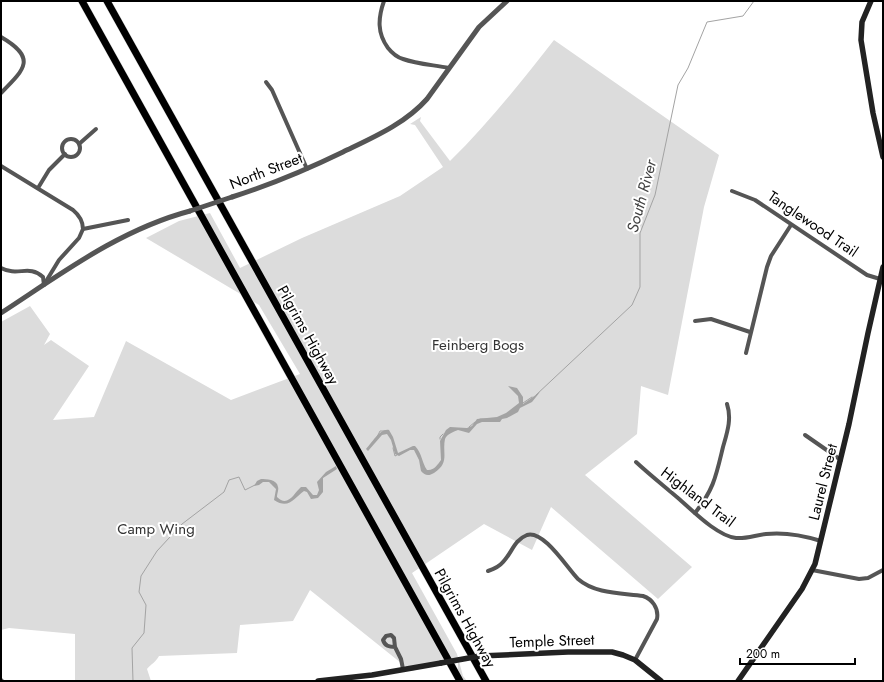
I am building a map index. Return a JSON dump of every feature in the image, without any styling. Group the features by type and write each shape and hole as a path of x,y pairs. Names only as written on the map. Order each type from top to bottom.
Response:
{"highway":[{"path":"82,1 460,681"},
{"name":"Pilgrims Highway","path":"107,1 486,681"}],"main road":[{"path":"871,1 862,22 861,40 873,113 883,157"},
{"name":"Laurel Street","path":"738,681 802,589 812,570 821,541 841,460 883,268"},
{"name":"Temple Street","path":"318,681 372,675 480,656 516,653 600,651 617,653 635,660 661,681"}],"street":[{"path":"384,1 380,15 380,32 382,39 393,54 402,59 449,68"},
{"name":"North Street","path":"1,313 98,250 126,235 151,224 263,187 308,169 374,138 410,115 427,98 479,27 505,3"},
{"path":"1,37 20,50 24,62 23,68 1,93"},
{"path":"266,82 272,90 308,169"},
{"path":"79,144 96,129"},
{"path":"72,139 79,144 80,150 77,154 70,157 65,154 62,149 62,146 66,141 72,139"},
{"path":"38,188 49,170 65,154"},
{"path":"1,166 76,212 82,220 83,229 79,238 59,260 44,285"},
{"name":"Tanglewood Trail","path":"732,190 755,200 867,275 880,279"},
{"path":"83,229 128,220"},
{"path":"746,353 750,332 771,256 791,225"},
{"path":"1,268 10,272 34,271 42,277 44,285"},
{"path":"695,321 711,319 750,332"},
{"path":"695,513 710,491 717,474 729,426 730,412 727,404"},
{"path":"805,435 841,460"},
{"name":"Highland Trail","path":"636,462 695,513 719,531 734,538 747,538 768,534 786,534 801,535 821,541"},
{"path":"488,571 502,564 515,544 521,538 532,534 548,543 579,580 587,585 607,592 643,596 648,598 656,608 658,615 635,660"},
{"path":"812,570 859,579 868,578 883,570"},
{"path":"395,647 401,659 402,669"}],"green space":[{"path":"554,40 719,155 704,207 668,395 641,386 637,434 585,475 692,567 658,599 551,507 532,550 484,524 412,573 457,654 463,676 467,681 458,681 458,660 411,671 310,590 293,621 240,625 237,653 159,656 147,669 151,681 75,681 75,634 9,628 1,630 1,322 30,306 50,334 44,345 51,340 89,366 53,420 94,417 126,341 231,400 300,374 259,305 146,238 179,221 210,213 240,268 302,238 400,196 443,167 415,125 410,124 421,117 420,121 450,161 491,118"}],"shaded area":[{"path":"508,386 517,388 523,397 523,404 540,392 532,402 520,408 518,412 502,419 500,422 482,422 477,424 469,433 458,430 449,434 445,439 444,444 444,462 439,469 432,474 426,475 421,471 419,460 414,450 410,450 399,456 395,454 391,440 387,434 382,435 368,451 366,449 382,431 389,430 398,453 415,446 427,470 432,469 436,467 441,460 440,441 446,430 450,427 467,428 472,426 477,419 497,417 506,413 519,403 518,396"},
{"path":"336,466 337,469 323,478 323,492 318,498 311,499 307,492 304,491 291,502 284,504 274,500 276,489 269,482 263,482 254,486 257,481 261,479 268,479 276,482 278,488 277,497 284,501 288,500 301,487 306,487 313,495 317,495 319,490 317,482 326,472"}],"waterway":[{"name":"South River","path":"536,395 632,305 640,287 640,233 655,195 678,85 688,68 707,22 743,16 754,1"},
{"name":"South River","path":"523,403 532,397"},
{"name":"South River","path":"480,419 489,419"},
{"name":"South River","path":"469,427 475,422"},
{"name":"South River","path":"377,437 380,431 385,431"},
{"name":"South River","path":"440,439 443,434"},
{"name":"South River","path":"393,448 395,456 397,455"},
{"name":"South River","path":"133,681 132,648 144,633 146,605 139,592 141,576 157,551 182,524 224,492 229,480 239,477 245,490 255,485"}],"park label":[{"name":"Feinberg Bogs","path":"478,345"},
{"name":"Camp Wing","path":"156,529"}]}
